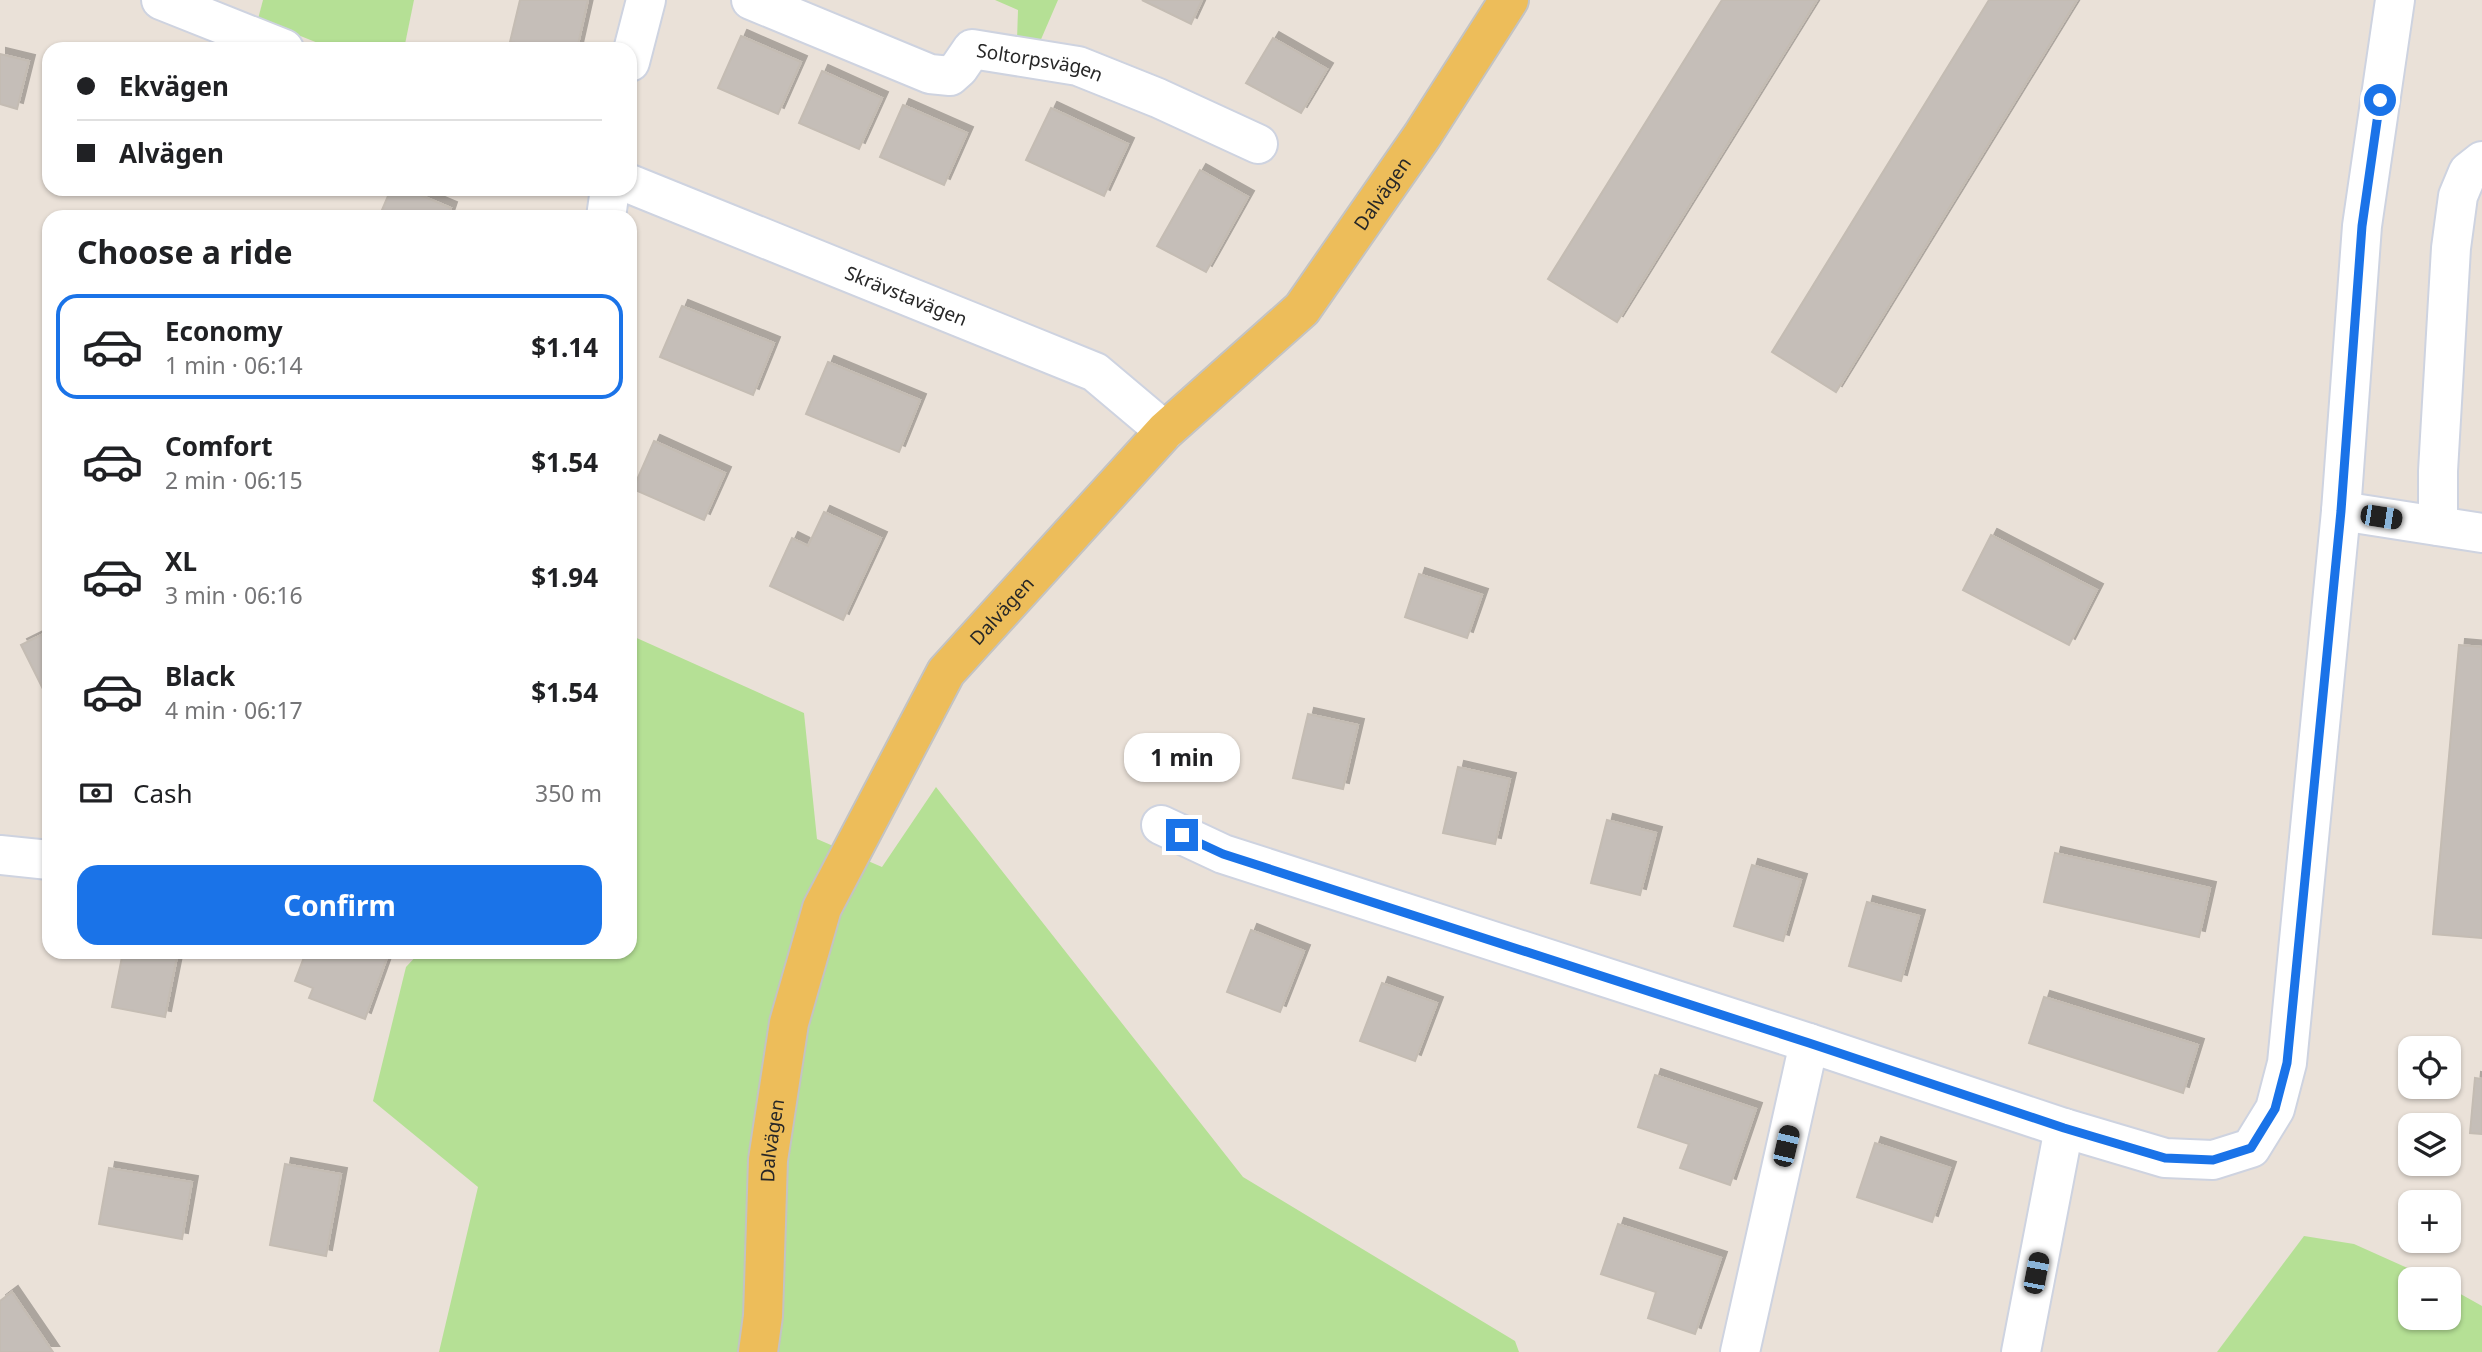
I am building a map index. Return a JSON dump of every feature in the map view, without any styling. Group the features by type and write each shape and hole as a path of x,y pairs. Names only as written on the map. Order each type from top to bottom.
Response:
{"main road":[{"name":"Dalvägen","path":"758,1352 763,1316 768,1160 789,1023 822,908 946,672 1165,431 1302,309 1422,135 1508,0"}],"street":[{"path":"162,0 267,42"},
{"path":"635,42 646,0"},
{"name":"Soltorpsvägen","path":"751,0 930,74 950,76 972,49 1077,66 1158,98 1258,144"},
{"path":"1161,825 1223,854 2064,1128 2165,1158 2213,1160 2251,1148 2275,1109 2287,1063 2341,511 2362,226 2395,0"},
{"path":"2438,526 2438,471 2451,248 2458,196 2468,172 2482,161"},
{"name":"Skrävstavägen","path":"637,187 1095,372 1165,431"},
{"path":"2341,511 2482,533"},
{"path":"0,856 42,859"},
{"path":"1740,1352 1809,1043"},
{"path":"2021,1352 2064,1128"}],"green space":[{"path":"263,0 414,0 405,42 316,42 258,19"},
{"path":"995,0 1058,0 1039,44 1017,40 1018,10"},
{"path":"637,638 804,713 817,839 882,867 936,787 1243,1177 1515,1341 1519,1352 439,1352 478,1187 373,1101 406,967 413,959 637,959"},
{"path":"2304,1236 2354,1244 2405,1267 2398,1267 2398,1330 2461,1330 2461,1294 2482,1306 2482,1352 2217,1352"}],"building":[{"path":"520,0 588,0 579,42 510,42"},
{"path":"1142,0 1202,0 1191,24"},
{"path":"1722,0 1817,0 1617,322 1548,279"},
{"path":"1989,0 2077,0 1836,392 1772,352"},
{"path":"741,36 801,62 778,114 718,88"},
{"path":"1273,38 1327,69 1301,113 1246,83"},
{"path":"0,54 29,61 17,109 0,104"},
{"path":"822,71 882,98 859,149 799,123"},
{"path":"903,105 967,133 944,185 880,157"},
{"path":"1051,108 1128,144 1104,196 1026,160"},
{"path":"1200,170 1248,197 1206,272 1157,246"},
{"path":"388,196 423,196 451,208 450,210 382,210"},
{"path":"682,306 774,343 753,395 660,357"},
{"path":"828,362 920,400 899,452 806,414"},
{"path":"654,441 725,473 704,520 637,491 637,480"},
{"path":"824,512 881,538 843,620 770,586 792,538 808,546"},
{"path":"1991,535 2097,590 2069,645 1963,590"},
{"path":"1419,574 1482,595 1467,638 1405,617"},
{"path":"42,634 42,687 21,645"},
{"path":"2459,645 2482,647 2482,938 2433,934"},
{"path":"1308,714 1358,725 1343,789 1293,778"},
{"path":"1458,767 1510,779 1495,844 1443,833"},
{"path":"1607,820 1656,833 1640,895 1591,883"},
{"path":"2055,853 2210,888 2199,937 2044,902"},
{"path":"1752,865 1801,880 1783,941 1734,926"},
{"path":"1867,902 1919,916 1901,981 1849,966"},
{"path":"1251,930 1304,951 1280,1012 1227,992"},
{"path":"122,959 177,959 165,1017 112,1007"},
{"path":"303,959 386,959 365,1019 309,998 313,988 295,981"},
{"path":"1382,983 1437,1003 1415,1061 1360,1041"},
{"path":"2044,997 2198,1045 2183,1093 2029,1043"},
{"path":"1655,1075 1756,1109 1730,1185 1680,1168 1689,1144 1638,1127"},
{"path":"2475,1078 2482,1079 2482,1134 2470,1133"},
{"path":"1875,1143 1950,1168 1932,1222 1857,1197"},
{"path":"285,1164 341,1174 326,1256 270,1245"},
{"path":"109,1168 192,1182 182,1239 99,1224"},
{"path":"1618,1224 1721,1258 1695,1334 1648,1318 1656,1292 1601,1274"},
{"path":"12,1292 53,1352 0,1352 0,1301"}],"route":[{"path":"1182,835 1223,854 2064,1128 2165,1158 2213,1160 2251,1148 2275,1109 2287,1063 2341,511 2362,226 2380,100"}]}
